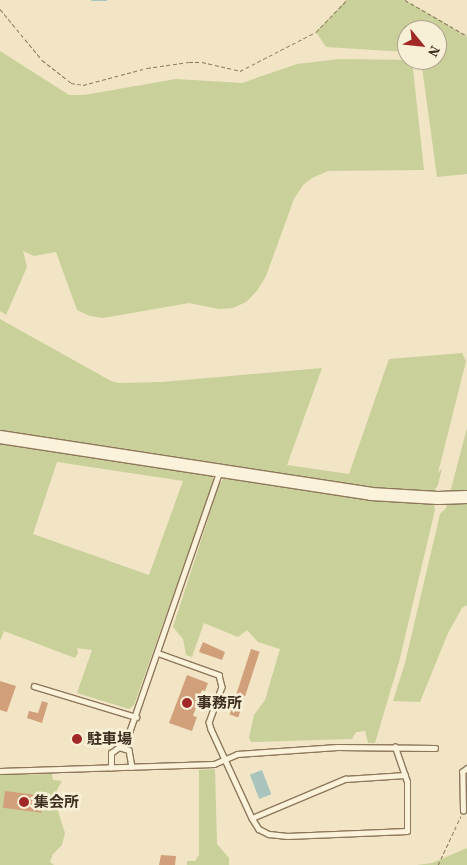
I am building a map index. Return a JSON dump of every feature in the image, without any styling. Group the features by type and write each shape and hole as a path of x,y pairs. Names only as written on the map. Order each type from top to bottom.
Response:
{"street":[{"path":"0,437 372,494 467,497"}],"lane":[{"path":"124,747 220,471"},
{"path":"158,653 219,675 222,687 209,722 224,759 259,829 278,836 407,831 405,775 395,747"},
{"path":"34,686 136,717"},
{"path":"124,747 130,753 132,767"},
{"path":"111,768 110,757 113,750 124,747"},
{"path":"0,771 214,764 237,754 319,748 435,748"},
{"path":"463,811 462,772 467,768"},
{"path":"252,818 345,779 405,775"}],"path":[{"path":"0,9 42,60 71,84 83,85 147,68 189,62 202,62 240,71 316,32 347,0"},
{"path":"405,0 467,36"},
{"path":"438,865 463,811"}],"green space":[{"path":"346,0 405,0 439,20 397,20 397,51 326,47 316,32"},
{"path":"447,24 467,36 467,174 437,177 422,70 447,70"},
{"path":"0,51 69,95 84,95 176,79 242,83 297,64 339,59 397,60 397,70 413,70 424,170 328,171 312,178 303,185 294,199 266,276 257,291 246,302 233,308 219,309 189,303 103,318 90,316 77,310 56,252 34,256 23,251 27,267 6,315 0,311"},
{"path":"0,319 111,381 119,383 162,382 322,368 287,465 349,474 389,359 462,353 466,361 438,473 442,468 438,485 433,493 403,493 0,433"},
{"path":"467,428 467,605 462,608 448,633 420,702 393,701 405,663 440,514 446,508"},
{"path":"0,440 211,474 213,484 134,705 129,709 77,693 92,650 77,648 78,653 75,658 4,631 0,641","holes":["57,462 183,481 149,575 33,534"]},
{"path":"225,477 434,504 435,510 399,662 375,743 368,743 365,731 356,732 352,739 251,742 249,738 254,715 265,700 280,649 258,642 247,630 238,637 204,623 192,657 186,655 183,639 173,627 219,485"},
{"path":"215,769 217,844 229,858 229,865 187,865 187,861 195,861 199,855 199,770"},
{"path":"52,774 53,780 62,781 57,790 55,802 65,833 62,845 53,854 50,862 54,865 0,865 0,775"},
{"path":"467,848 467,865 417,865 432,863"}],"water":[{"path":"262,770 271,794 259,799 250,775"}],"building":[{"path":"203,642 225,652 222,660 199,652"},
{"path":"251,649 260,652 238,717 230,715"},
{"name":"事務所","path":"187,675 208,683 205,691 202,690 193,716 197,717 192,731 169,723"},
{"path":"0,681 16,686 7,712 0,710"},
{"path":"42,701 48,703 42,723 27,718 29,711 38,713"},
{"name":"集会所","path":"5,791 44,796 42,813 3,808"},
{"path":"161,855 176,856 175,865 159,865"}],"waterway":[{"path":"92,0 106,0"}],"place":[{"name":"事務所","path":"187,703"},
{"name":"駐車場","path":"77,739"},
{"name":"集会所","path":"24,802"}]}
